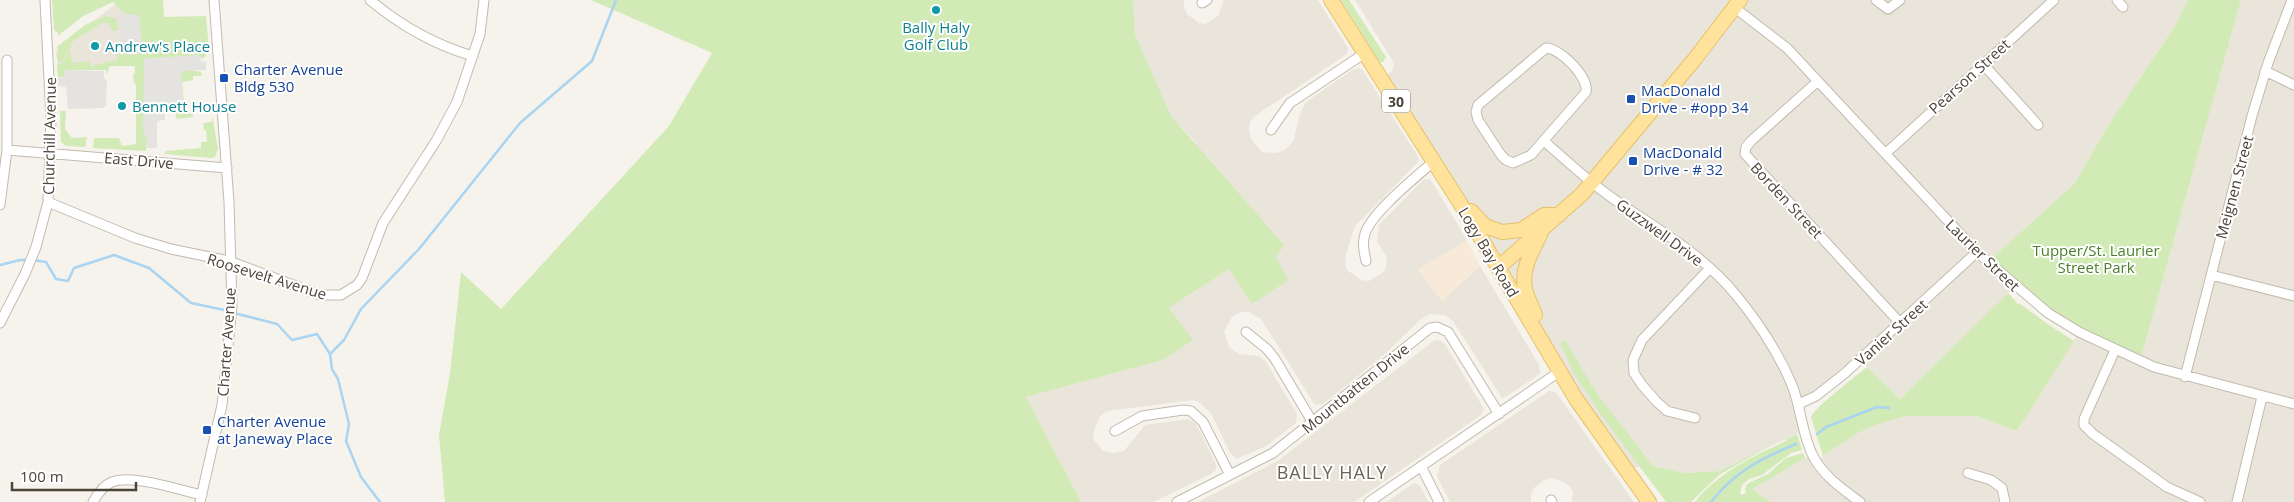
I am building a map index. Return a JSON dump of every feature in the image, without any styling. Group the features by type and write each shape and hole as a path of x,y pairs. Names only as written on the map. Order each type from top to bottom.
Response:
{"main road":[{"name":"Logy Bay Road","path":"1331,0 1460,203 1535,328 1559,372 1648,502"},
{"path":"1498,268 1560,215 1592,182 1737,4"},
{"path":"1460,203 1470,210 1485,226 1502,232 1521,230 1544,215 1560,215"},
{"path":"1535,328 1535,313 1524,286 1524,273 1527,261 1542,230"}],"street":[{"name":"Churchill Avenue","path":"0,323 27,269 48,202 51,153 50,77 44,0"},
{"name":"Charter Avenue","path":"201,500 222,405 232,306 227,168 214,0"},
{"path":"370,0 426,38 473,56"},
{"name":"Roosevelt Avenue","path":"48,202 135,238 172,249 229,261 320,295 341,295 357,285 367,269 383,223 436,141 457,102 480,34 484,0"},
{"path":"1876,0 1888,9 1900,0"},
{"name":"Pearson Street","path":"1886,153 2054,0"},
{"name":"Meignen Street","path":"2184,377 2265,71 2292,0"},
{"name":"Laurier Street","path":"1737,4 1774,36 1818,81 1977,252 2048,313 2079,332 2154,367 2184,377 2294,404"},
{"path":"1546,48 1553,48 1582,75 1587,86 1583,97 1544,141 1524,159 1513,163 1506,160 1478,120 1476,112 1478,105 1484,99 1546,48"},
{"path":"1271,130 1290,103 1365,53"},
{"path":"0,205 7,150 7,60"},
{"path":"1983,64 2038,125"},
{"path":"2265,71 2294,85"},
{"name":"Borden Street","path":"1818,81 1751,141 1746,147 1745,154 1900,323"},
{"name":"Guzzwell Drive","path":"1544,141 1575,169 1661,229 1710,268 1735,294 1761,326 1784,367 1799,404 1804,430 1816,461 1826,474 1860,502"},
{"name":"East Drive","path":"7,150 227,168"},
{"path":"1366,261 1363,242 1368,225 1387,204 1433,162"},
{"name":"Vanier Street","path":"1799,404 1831,386 1977,252"},
{"path":"1695,418 1667,411 1656,401 1634,373 1632,360 1642,340 1710,268"},
{"path":"2211,275 2294,296"},
{"name":"Mountbatten Drive","path":"1177,502 1273,453 1430,328 1443,328 1453,338 1499,414"},
{"path":"1246,332 1267,349 1275,359 1313,423"},
{"path":"2115,350 2084,419 2084,426 2167,487 2200,502"},
{"path":"1369,502 1559,372"},
{"path":"2237,502 2262,397"},
{"path":"1115,432 1142,416 1183,410 1191,411 1203,422 1230,475"},
{"path":"1421,466 1439,502"},
{"path":"1968,473 1991,480 2002,488 2006,498 2005,502"},
{"path":"93,502 97,494 110,483 123,479 136,480 201,500"}],"shaded area":[{"path":"163,0 141,61 58,69 57,47 116,4"},
{"path":"1133,0 1184,0 1184,8 1187,14 1199,23 1205,24 1218,16 1224,0 1318,0 1348,48 1347,54 1255,116 1250,122 1251,139 1262,152 1276,153 1285,150 1294,140 1299,116 1306,102 1352,70 1362,69 1419,161 1355,226 1346,254 1345,263 1347,270 1361,280 1369,281 1381,274 1386,268 1387,258 1377,241 1379,225 1421,182 1425,179 1431,180 1467,240 1418,270 1442,301 1480,266 1539,365 1540,373 1502,398 1453,321 1445,315 1430,314 1421,319 1384,355 1323,404 1315,405 1261,319 1249,312 1241,312 1232,317 1224,331 1229,347 1239,354 1259,356 1266,362 1297,414 1296,423 1266,446 1237,459 1230,453 1211,413 1200,403 1193,400 1108,411 1100,416 1093,433 1094,440 1103,451 1114,453 1124,451 1145,425 1189,419 1196,424 1216,464 1216,470 1153,502 1081,502 1026,397 1163,360 1192,340 1169,308 1229,269 1196,143 1171,116 1135,34"},
{"path":"1355,0 2188,0 2175,26 2109,124 2075,183 1988,262 2015,286 1900,399 1860,360 1799,404 1804,430 1720,471 1685,473 1653,466 1623,468 1382,79 1392,71 1394,63"},
{"path":"2241,0 2294,0 2294,502 1770,502 1751,489 1812,454 1816,461 1856,434 1878,424 1906,416 1977,416 2017,431 2079,332 2140,361"},
{"path":"121,11 128,15 139,15 143,53 127,55 122,52 115,17"},
{"path":"200,55 201,62 206,61 206,70 181,73 183,106 164,106 165,120 157,121 157,148 147,148 147,140 143,131 144,59"},
{"path":"65,70 104,71 104,77 107,82 106,106 102,108 68,109 66,87 58,86 58,78 64,77"},
{"path":"1467,240 1480,266 1442,301 1418,270"},
{"path":"1435,340 1442,341 1445,344 1484,409 1481,415 1436,446 1354,502 1198,502 1279,460"},
{"path":"1549,391 1555,392 1558,395 1634,502 1572,502 1573,491 1569,486 1564,482 1551,478 1544,480 1535,487 1531,493 1531,502 1450,502 1437,476 1440,465"},
{"path":"1414,483 1420,486 1429,502 1386,502"}],"green space":[{"path":"52,0 163,0 164,17 206,16 209,49 205,57 201,59 200,55 144,59 146,151 93,148 94,138 119,138 122,146 136,144 136,84 134,83 133,74 135,74 135,66 110,66 106,75 106,70 65,70 64,77 58,78 57,64 62,63 70,51 73,63 90,61 91,66 117,60 117,49 120,49 122,52 139,15 124,14 113,2 83,16 58,36 58,33 54,30"},
{"name":"Bally Haly Golf Club","path":"591,0 1133,0 1135,34 1171,116 1284,245 1276,257 1288,280 1252,304 1229,269 1169,308 1193,340 1163,360 1026,397 1081,502 445,502 439,435 450,373 461,272 501,309 669,126 712,53"},
{"path":"1341,0 1349,0 1386,57 1383,62 1380,62"},
{"name":"Tupper/St. Laurier Street Park","path":"2188,0 2241,0 2140,361 2079,332 1988,262 2075,183 2109,124 2175,26"},
{"path":"106,16 117,19 118,30 112,31 109,23 101,23 72,42 71,48 61,62 58,62 56,53 59,49 57,47 85,25"},
{"path":"191,70 201,72 202,76 193,76 193,80 182,82 185,113 193,114 193,117 177,119 174,111 169,106 183,105 180,74"},
{"path":"60,111 66,111 65,129 72,138 87,137 85,147 66,146 61,142"},
{"path":"212,115 218,149 215,157 164,154 166,151 201,148 201,142 207,142 203,123 212,122"},
{"path":"2008,293 2018,304 2074,341 2017,431 1977,416 1906,416 1878,424 1856,434 1823,456 1811,417 1827,400 1867,367 1900,399"},
{"path":"1565,340 1597,394 1653,466 1685,473 1720,471 1768,447 1719,475 1691,502 1666,502 1602,416 1573,372 1560,342"},
{"path":"1797,434 1802,450 1791,453 1762,475 1749,479 1742,485 1740,493 1742,495 1746,493 1747,484 1768,474 1786,458 1803,453 1805,458 1752,489 1770,502 1695,502 1714,483 1737,466"}],"waterway":[{"path":"330,354 344,340 361,309 419,249 520,123 592,61 616,0"},
{"path":"33,260 46,262 56,279 68,281 74,268 114,255 149,268 191,303 229,311"},
{"path":"0,265 28,260"},
{"path":"234,313 277,324 292,340 317,334 330,354 332,369 338,379 349,424 346,441 361,477 380,502"},
{"path":"1817,434 1826,427 1877,407 1889,408"},
{"path":"1711,502 1729,482 1749,467 1796,444"}],"place":[{"name":"Bally Haly Golf Club","path":"936,10"},
{"name":"Andrew's Place","path":"95,46"},
{"name":"Charter Avenue Bldg 530","path":"224,78"},
{"name":"MacDonald Drive - #opp 34","path":"1631,99"},
{"name":"Bennett House","path":"122,106"},
{"name":"MacDonald Drive - # 32","path":"1633,161"},
{"name":"Charter Avenue at Janeway Place","path":"207,430"}],"district":[{"name":"BALLY HALY","path":"1332,472"}]}
